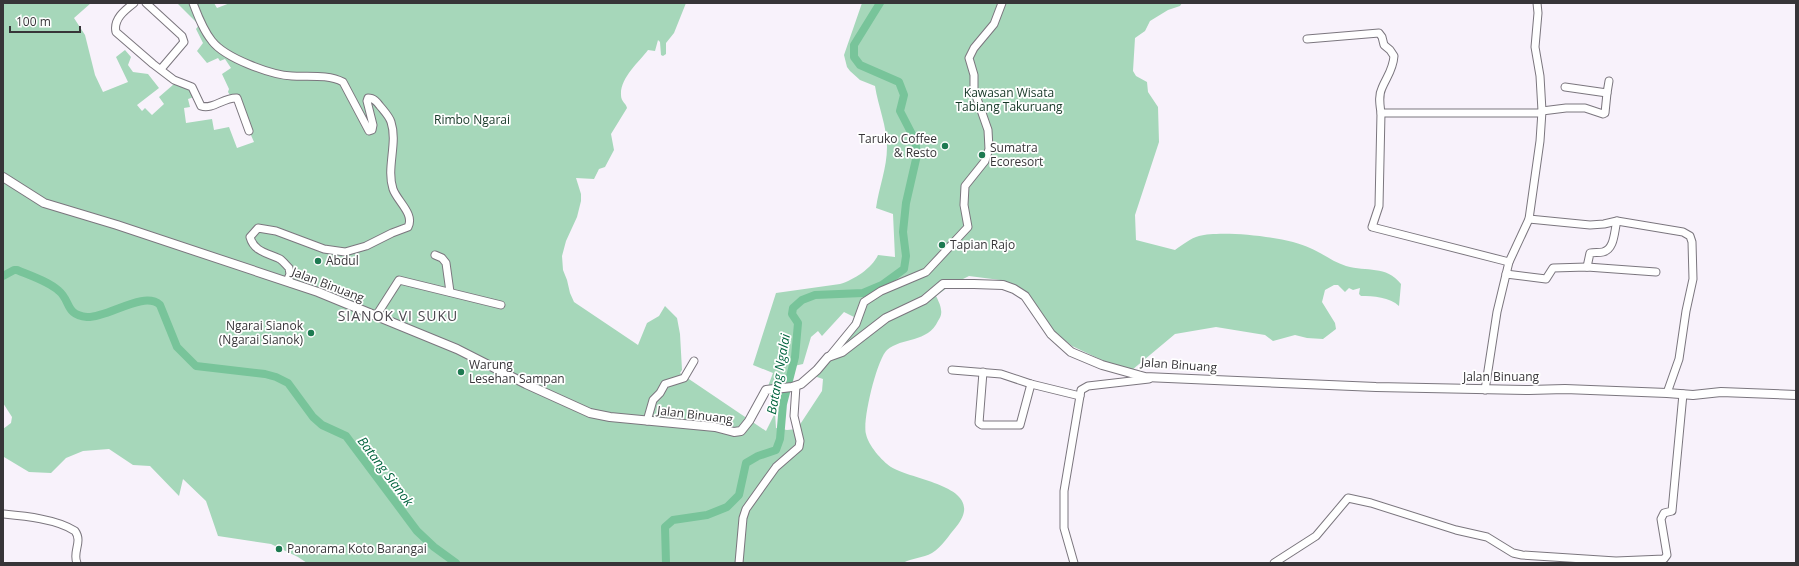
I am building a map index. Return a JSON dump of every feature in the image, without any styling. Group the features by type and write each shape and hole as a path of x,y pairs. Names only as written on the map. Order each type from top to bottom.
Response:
{"main road":[{"name":"Jalan Binuang","path":"3,177 44,203 117,225 251,271 291,283 457,349 526,384 590,413 610,417 715,427 738,432 744,429 766,390 794,387 808,379 828,358 842,352 886,318 924,300 944,284 1003,285 1014,289 1025,296 1051,334 1071,352 1102,365 1145,377 1340,386 1485,390 1565,389 1667,392 1693,395 1722,392 1796,395"}],"street":[{"path":"134,3 121,13 115,30 147,59 174,80 192,87 201,106 208,107 232,98 237,98 249,132"},
{"path":"146,3 182,36 184,42 161,69"},
{"path":"193,3 206,33 212,43 220,49 266,72 284,76 329,77 343,82 369,131 372,130 373,125 367,101 368,98 375,100 390,120 393,147 393,190 409,215 410,220 408,227 366,246 345,252 324,249 276,230 258,228 250,237 252,242 264,254 280,260 290,268 288,279 291,283"},
{"path":"828,358 856,324 864,302 881,291 926,272 968,227 964,205 965,186 985,161 988,149 988,130 974,90 974,75 969,58 974,48 994,24 1002,3"},
{"path":"1485,390 1497,312 1509,262 1529,219 1540,140 1540,76 1536,55 1537,3"},
{"path":"1307,39 1379,33 1382,37 1384,45 1394,56 1389,76 1381,89 1379,206 1372,227 1509,262"},
{"path":"1381,113 1541,112 1566,108 1585,108 1603,114 1605,113 1609,80"},
{"path":"1565,87 1608,94"},
{"path":"1529,219 1590,225 1616,221 1683,232 1690,236 1692,242 1693,279 1686,311 1679,359 1667,392"},
{"path":"1587,267 1590,253 1604,252 1608,250 1612,244 1616,221"},
{"path":"435,255 442,258 446,263 450,292"},
{"path":"1506,274 1546,279 1553,268 1556,267 1587,267 1656,272"},
{"path":"376,316 399,280 501,305"},
{"path":"647,421 653,400 660,393 665,384 684,378 694,361"},
{"path":"952,370 1001,374 1031,384 1080,396"},
{"path":"983,372 979,415 979,423 982,425 1020,425 1031,384"},
{"path":"1074,563 1064,528 1064,492 1081,390 1088,386 1157,378"},
{"path":"739,563 743,518 746,509 776,467 799,446 800,442 794,416 794,387"},
{"path":"1274,563 1316,536 1348,498 1371,503 1456,530 1487,537 1513,552 1522,555 1616,561 1664,559 1667,555 1661,519 1664,513 1672,511 1683,394"},
{"path":"3,514 26,517 64,526 75,531 79,540 76,556 77,563"}],"green space":[{"path":"3,3 91,3 74,18 85,35 95,75 103,92 128,82 116,57 125,50 131,57 128,65 133,72 148,74 159,88 137,105 142,111 145,108 152,115 164,104 159,97 181,78 193,84 194,97 188,99 190,107 184,108 186,123 212,119 214,130 229,127 237,148 254,142 235,99 232,98 228,92 229,89 222,74 231,68 225,59 220,61 218,58 207,63 197,51 203,43 196,29 199,25 177,3 214,3 217,8 230,3 686,3 674,33 666,43 666,54 663,56 661,55 660,42 658,40 655,51 648,50 624,82 621,97 627,108 611,134 614,150 605,167 599,169 594,179 576,178 581,194 581,201 577,217 566,241 562,256 563,270 574,302 638,345 647,323 659,316 665,306 677,318 680,334 682,370 680,373 766,431 775,413 776,428 787,430 797,429 822,391 823,379 808,374 840,341 854,317 844,312 822,336 818,331 811,337 803,364 794,366 786,388 767,389 773,373 753,365 776,293 840,284 851,280 862,273 872,264 878,255 895,257 893,214 876,208 886,162 887,139 875,86 860,80 850,71 847,67 844,55 862,3 1182,3 1180,6 1168,10 1150,21 1145,31 1135,38 1133,71 1136,76 1147,82 1148,92 1158,107 1159,142 1135,215 1136,240 1175,250 1193,238 1210,234 1239,234 1272,238 1300,244 1346,266 1376,270 1389,274 1401,284 1399,306 1386,299 1361,296 1359,294 1360,288 1353,290 1349,288 1345,292 1338,285 1334,285 1325,290 1322,302 1335,323 1336,329 1323,339 1307,338 1295,335 1273,341 1265,335 1216,327 1175,334 1132,370 1106,362 1072,346 1056,333 1037,312 1000,280 969,276 951,285 936,296 941,308 941,313 934,328 928,333 900,343 887,350 879,365 868,404 865,427 866,434 872,448 880,457 891,467 901,472 944,487 956,494 963,502 964,513 956,527 939,548 929,555 903,563 307,563 271,544 218,536 206,501 183,479 179,496 150,466 133,465 109,449 83,451 66,458 51,473 29,472 4,457 3,429 11,423 12,417 3,403"}],"waterway":[{"name":"Batang Ngalai","path":"666,563 665,527 673,520 707,515 727,507 739,495 746,463 758,456 776,450 780,439 783,404 795,357 798,323 792,314 793,308 802,300 815,295 863,293 882,285 904,269 906,256 903,232 906,203 917,155 915,140 900,111 904,95 899,82 860,65 854,57 854,45 880,3"},
{"name":"Batang Sianok","path":"3,276 17,270 55,287 63,295 72,311 80,316 96,316 135,302 153,301 160,305 177,347 196,366 265,374 276,377 288,383 313,417 322,425 346,436 417,531 434,547 456,563"}],"place":[{"name":"Taruko Coffee & Resto","path":"945,146"},
{"name":"Sumatra Ecoresort","path":"982,155"},
{"name":"Tapian Rajo","path":"942,245"},
{"name":"Abdul","path":"318,261"},
{"name":"Ngarai Sianok (Ngarai Sianok)","path":"311,333"},
{"name":"Warung Lesehan Sampan","path":"461,372"},
{"name":"Panorama Koto Barangai","path":"279,549"}],"district":[{"name":"SIANOK VI SUKU","path":"398,316"}],"park label":[{"name":"Kawasan Wisata Tabiang Takuruang","path":"1009,100"},
{"name":"Rimbo Ngarai","path":"472,120"}]}
